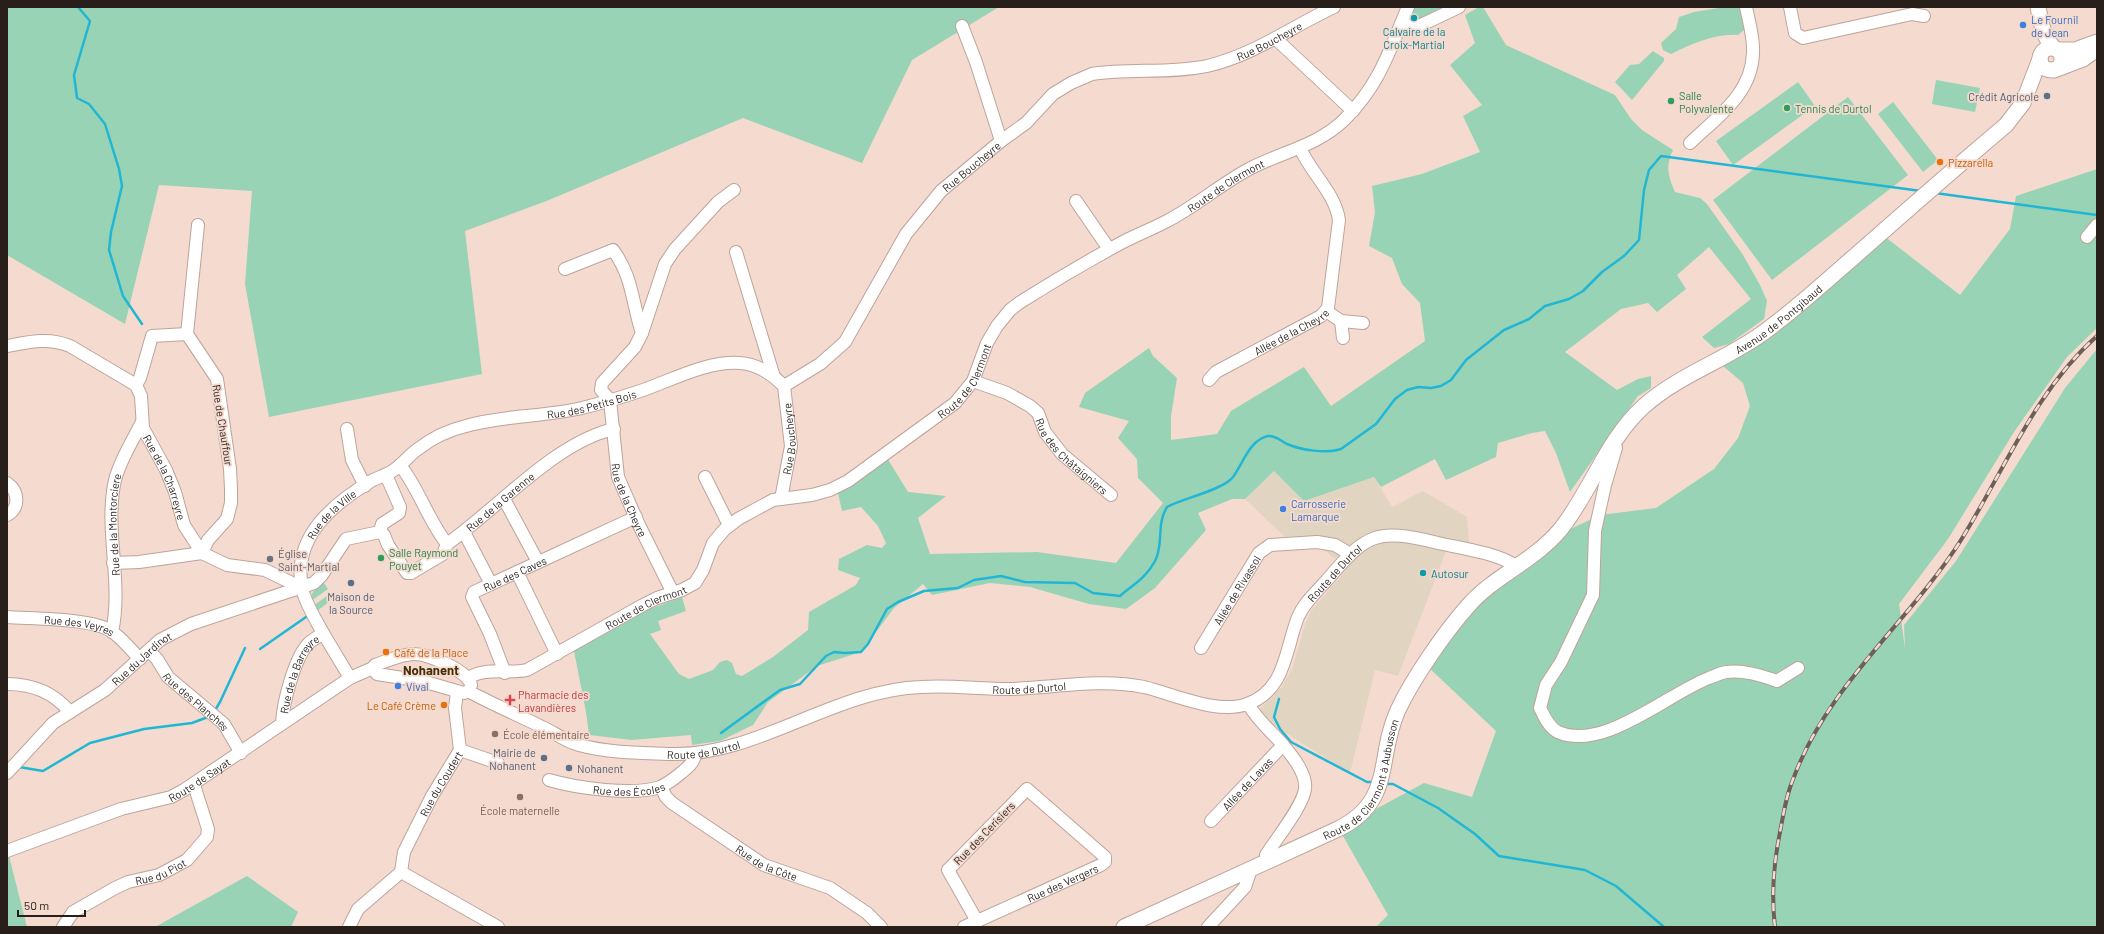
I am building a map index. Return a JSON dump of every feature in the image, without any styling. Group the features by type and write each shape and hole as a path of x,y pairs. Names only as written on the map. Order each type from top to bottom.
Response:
{"main road":[{"path":"2038,7 2042,28 2048,41 2049,59 2097,42"},
{"name":"Avenue de Pontgibaud","path":"1533,554 1549,543 1562,528 1613,445 1635,415 1651,400 1759,336 1797,306 2006,125 2019,109 2031,85 2040,75 2049,59 2083,59 2097,49"},
{"name":"Route de Clermont à Aubusson","path":"1124,927 1342,827 1355,819 1368,807 1379,786 1392,724 1412,685 1468,605 1489,586 1533,554"}],"street":[{"name":"Rue Boucheyre","path":"781,499 790,446 784,386 820,364 843,344 906,234 920,215 942,192 1001,141 1026,123 1053,94 1081,78 1103,72 1154,72 1207,66 1246,54 1334,7"},
{"name":"Route de Clermont","path":"469,678 478,673 505,673 527,670 643,605 691,586 697,580 713,543 729,525 757,507 781,499 812,495 830,490 848,482 943,414 965,393 973,381 991,335 1010,310 1026,298 1109,249 1174,218 1248,169 1300,148 1326,135 1353,111 1378,77 1408,7"},
{"path":"1401,25 1417,27 1459,7"},
{"path":"1690,143 1733,102 1745,86 1753,52 1746,7"},
{"path":"1790,7 1795,33 1803,38 1912,14 1924,16"},
{"path":"962,26 977,64 1001,141"},
{"path":"1276,39 1353,111"},
{"name":"Allée de la Cheyre","path":"1209,380 1216,372 1321,316 1329,305 1339,220 1338,214 1333,201 1306,160 1300,148"},
{"path":"642,333 665,264 675,249 718,202 734,190"},
{"path":"1076,201 1109,249"},
{"path":"7,346 47,340 58,341 70,346 136,385 140,378 152,336 187,334 198,225"},
{"path":"2087,237 2097,225"},
{"path":"565,269 613,250 631,285 642,333"},
{"path":"736,252 774,377"},
{"path":"1326,311 1341,321 1363,323"},
{"path":"1341,321 1342,338"},
{"name":"Rue de la Cheyre","path":"642,333 635,347 602,383 601,390 610,400 618,477 673,593"},
{"name":"Rue de Chauffour","path":"187,334 216,379 230,469 231,503 227,519 208,540 202,553"},
{"name":"Rue des Petits Bois","path":"400,466 417,449 429,441 466,426 506,418 542,416 582,408 640,391 713,364 739,363 762,369 784,386"},
{"name":"Rue des Châtaigniers","path":"973,381 1007,394 1030,406 1038,413 1045,432 1062,454 1111,495"},
{"name":"Rue de la Charreyre","path":"136,385 140,390 141,396 142,422 170,477 184,525 202,553"},
{"name":"Rue de la Montorciere","path":"112,632 115,618 112,506 115,481 142,422"},
{"name":"Rue de la Garenne","path":"380,532 384,535 388,545 407,573 411,573 443,554 447,544 464,532 560,454 592,436 614,429"},
{"path":"347,430 352,460 365,486"},
{"path":"1613,445 1616,448 1605,485 1595,531 1593,595 1561,662 1546,685 1540,708 1546,721 1557,732 1587,737 1610,730 1654,707 1693,684 1725,672 1755,673 1777,681 1798,668"},
{"path":"400,466 411,480 435,529 447,544"},
{"name":"Rue de la Ville","path":"302,588 301,564 313,531 328,510 400,466"},
{"path":"380,532 382,524 399,513 400,507 386,475"},
{"path":"705,477 729,525"},
{"path":"7,483 14,490 16,506 13,513 7,515"},
{"path":"504,499 538,562"},
{"name":"Rue des Caves","path":"505,673 493,641 472,597 474,592 636,517"},
{"name":"Rue du Jardinot","path":"11,768 53,724 105,690 160,640 191,624 314,583 322,575 346,539 380,532"},
{"path":"464,532 491,584"},
{"name":"Route de Durtol","path":"373,668 377,674 429,682 463,692 547,729 563,740 579,745 612,750 695,754 716,750 735,744 829,708 892,690 920,686 1007,689 1110,684 1142,687 1218,706 1236,707 1248,704 1258,698 1278,680 1284,668 1300,614 1350,554 1371,539 1394,535 1417,538 1476,552 1497,558 1516,566"},
{"name":"Allée de Rivassol","path":"1201,648 1260,553 1270,545 1317,542 1335,545 1350,554"},
{"path":"114,563 139,562 202,553 227,565 265,570 302,588 323,634"},
{"path":"517,572 557,654"},
{"name":"Rue des Veyres","path":"7,617 72,622 103,627 145,655"},
{"name":"Rue de la Barreyre","path":"282,723 282,712 293,671 309,643 323,634 350,678"},
{"name":"Route de Sayat","path":"7,851 121,809 171,796 194,785 282,723 350,678 373,668 375,665 414,654 438,660 469,678"},
{"name":"Rue des Planches","path":"145,655 157,659 168,677 214,715 229,731 241,753"},
{"name":"Rue du Coudert","path":"401,872 404,852 432,796 460,750 455,708 463,692 471,685 469,678"},
{"path":"7,684 25,684 42,691 59,699 70,712"},
{"path":"1248,704 1256,718 1283,745 1302,772 1305,788 1300,803 1266,855 1267,861"},
{"name":"Allée de Lavas","path":"1211,821 1283,745"},
{"path":"460,750 498,763"},
{"name":"Rue des Écoles","path":"550,780 615,791 661,786 687,768 694,760 695,754"},
{"name":"Rue du Piot","path":"63,927 72,912 115,888 128,882 159,875 187,860 207,837 208,829 194,785"},
{"name":"Rue de la Côte","path":"661,786 666,797 672,802 764,865 830,888 867,913 881,927"},
{"name":"Rue des Vergers","path":"964,927 1101,866 1104,862 1105,858 1101,853 1027,789"},
{"name":"Rue des Cerisiers","path":"977,921 948,870 1027,789"},
{"path":"1208,927 1245,887 1252,869"},
{"path":"348,927 358,909 401,872 498,927"}],"shaded area":[{"path":"1274,471 1304,501 1374,477 1392,507 1423,491 1467,517 1469,543 1451,538 1398,676 1375,670 1350,773 1265,720 1260,709 1282,687 1293,667 1305,624 1311,611 1347,569 1322,548 1291,550 1285,537 1245,499"}],"green space":[{"path":"7,7 999,7 912,60 862,163 743,118 549,200 465,231 482,374 269,417 245,284 252,191 159,185 125,324 7,255"},
{"path":"1414,7 1449,7 1415,22 1410,16"},
{"path":"1479,7 1483,7 1506,45 1615,95 1631,119 1642,130 1673,150 1669,161 1668,171 1675,192 1700,198 1707,204 1743,255 1767,301 1764,319 1729,344 1714,348 1702,337 1751,299 1709,247 1677,275 1686,289 1657,312 1648,303 1621,309 1565,352 1617,390 1638,379 1651,376 1651,388 1638,396 1570,492 1556,453 1545,431 1532,433 1498,443 1496,457 1446,480 1435,459 1381,487 1374,477 1304,501 1274,471 1245,499 1232,499 1198,513 1206,530 1155,588 1126,609 1089,604 1030,587 990,583 932,595 923,584 894,608 861,652 817,666 768,702 753,725 720,741 692,745 691,735 632,740 589,735 574,651 639,613 682,597 686,611 658,621 661,630 650,634 679,674 689,679 713,670 720,662 727,660 732,663 736,674 742,676 773,657 808,630 809,612 856,585 860,578 838,570 839,559 867,545 882,548 886,543 878,526 861,507 842,511 838,493 887,458 908,492 946,496 918,518 930,554 1037,552 1116,563 1163,503 1138,478 1137,459 1118,438 1129,421 1079,407 1085,393 1149,348 1153,356 1177,378 1171,416 1171,440 1217,434 1231,411 1304,367 1331,406 1425,341 1420,303 1402,284 1392,258 1369,246 1375,212 1372,186 1422,174 1480,152 1463,116 1482,105 1450,65 1475,43 1465,15"},
{"path":"1725,7 1742,7 1744,30 1738,35 1712,37 1671,54 1663,50 1661,43 1676,29 1679,17 1694,12"},
{"path":"1653,51 1664,58 1664,61 1632,100 1615,82 1630,65 1639,64"},
{"path":"1936,80 1980,88 1975,112 1932,104"},
{"path":"1798,82 1815,106 1733,165 1716,141"},
{"path":"1848,97 1908,175 1772,280 1713,200"},
{"path":"1893,102 1938,160 1923,172 1878,114"},
{"path":"2097,169 2097,328 2067,357 2014,432 1948,539 1899,604 1905,649 1904,625 1956,561 2065,388 2097,349 2097,927 1376,927 1388,915 1339,829 1424,783 1472,797 1496,731 1426,665 1470,602 1558,535 1600,515 1656,508 1714,469 1738,438 1750,406 1743,383 1723,366 1777,333 1884,236 1960,295 2010,229 2016,196"},
{"path":"321,579 328,589 311,601 312,594"},
{"path":"331,593 334,598 317,611 313,606"},
{"path":"9,856 27,927 7,927 7,857"},
{"path":"247,876 298,912 291,927 155,927"}],"waterway":[{"path":"78,7 90,21 74,75 77,98 89,104 105,124 119,169 122,186 111,232 109,250 123,296 142,324"},
{"path":"721,733 780,690 800,684 826,656 834,652 861,652 868,644 887,609 898,602 924,591 958,588 974,580 1001,576 1025,582 1075,583 1093,593 1120,596 1144,576 1155,561 1158,555 1162,520 1167,507 1228,482 1237,472 1251,447 1261,438 1273,436 1287,444 1306,450 1328,451 1341,449 1376,424 1395,399 1407,390 1418,387 1431,388 1441,386 1451,380 1466,360 1504,330 1529,319 1545,306 1569,299 1583,291 1602,272 1624,256 1639,240 1644,190 1649,170 1661,156 1921,191"},
{"path":"1935,193 2097,215"},
{"path":"260,649 306,617"},
{"path":"214,712 245,648"},
{"path":"1279,699 1274,717 1280,729 1291,742 1367,782 1372,782"},
{"path":"19,767 43,771 90,743 144,729 192,723 208,717"},
{"path":"1388,784 1393,784 1438,808 1475,834 1499,856 1585,870 1616,886 1664,927"}],"railway":[{"path":"1775,927 1773,890 1779,839 1789,789 1809,744 1827,713 1848,683 1941,570 1977,514 2022,433 2056,381 2075,358 2097,336"}],"place":[{"name":"Calvaire de la Croix-Martial","path":"1414,18"},
{"name":"Le Fournil de Jean","path":"2023,25"},
{"name":"Crédit Agricole","path":"2047,96"},
{"name":"Salle Polyvalente","path":"1671,101"},
{"name":"Tennis de Durtol","path":"1787,108"},
{"name":"Pizzarella","path":"1940,162"},
{"name":"Carrosserie Lamarque","path":"1283,509"},
{"name":"Salle Raymond Pouyet","path":"381,558"},
{"name":"Église Saint-Martial","path":"270,559"},
{"name":"Autosur","path":"1423,573"},
{"name":"Maison de la Source","path":"351,583"},
{"name":"Café de la Place","path":"386,652"},
{"name":"Vival","path":"398,686"},
{"name":"Pharmacie des Lavandières","path":"510,700"},
{"name":"Le Café Crème","path":"444,705"},
{"name":"École élémentaire","path":"495,734"},
{"name":"Mairie de Nohanent","path":"544,758"},
{"name":"Nohanent","path":"569,768"},
{"name":"École maternelle","path":"520,797"}],"district":[{"name":"Nohanent","path":"431,670"}]}
